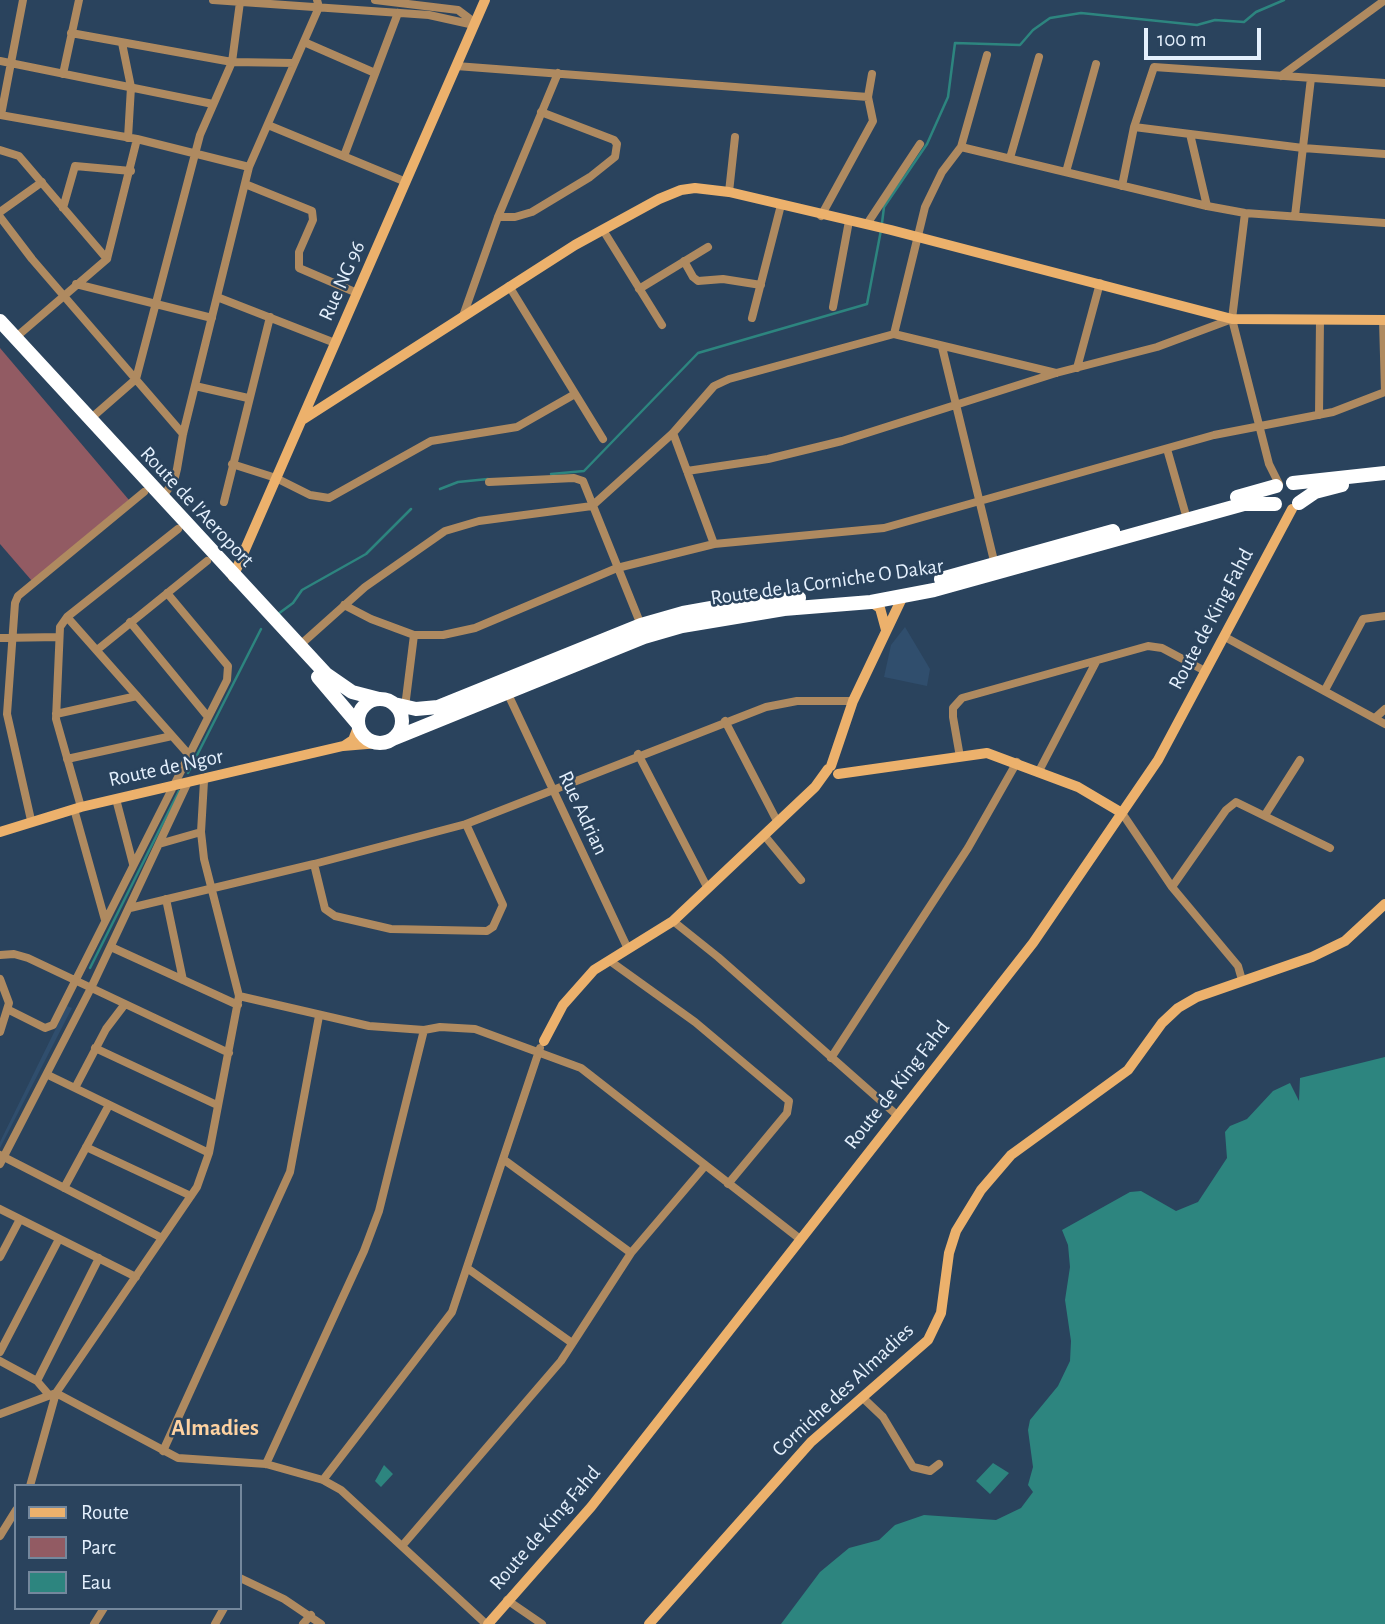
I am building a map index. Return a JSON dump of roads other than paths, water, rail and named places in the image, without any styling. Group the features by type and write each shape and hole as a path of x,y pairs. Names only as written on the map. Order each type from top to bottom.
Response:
{"highway":[{"name":"Route de l'Aeroport","path":"0,321 88,420 299,646 338,684 360,695 379,699"},
{"name":"Route de l'Aeroport","path":"0,335 358,725"},
{"name":"Route de la Corniche O Dakar","path":"400,705 426,709 449,703 641,625 727,605 884,590 949,578 1283,484 1385,473"},
{"path":"1286,505 1327,487 1385,482"},
{"path":"1283,484 1301,493 1286,505 1273,495 1283,484"},
{"name":"Route de la Corniche O Dakar","path":"395,738 644,637 682,626 784,609 872,602 903,596 975,581 1244,504 1286,505"},
{"path":"379,699 400,705 402,723 395,738 379,743 366,738 358,725 363,706 379,699"}],"street":[{"path":"23,0 0,115 132,138 249,167"},
{"path":"63,74 79,0"},
{"path":"213,0 318,4 473,24"},
{"path":"374,0 413,2 458,10 473,24"},
{"name":"Rue NG 96","path":"233,577 485,0"},
{"path":"1280,76 1385,0"},
{"path":"88,420 136,379 194,155 232,62 240,2"},
{"path":"161,499 174,481 183,434 249,167 318,4"},
{"path":"344,156 398,13"},
{"path":"71,33 232,62 294,63"},
{"path":"304,42 375,73"},
{"path":"16,338 107,259 131,171 131,87 122,43"},
{"path":"894,334 920,238 925,207 934,186 961,147 988,55"},
{"path":"1010,158 1039,57"},
{"path":"0,61 213,104"},
{"path":"1066,173 1097,64"},
{"path":"456,66 868,97"},
{"path":"1122,186 1134,127 1154,66 1385,83"},
{"path":"463,316 498,217 558,73"},
{"path":"821,216 873,121 868,97 872,74"},
{"path":"1295,216 1311,78"},
{"path":"498,217 514,217 532,212 590,177 615,157 617,144 614,140 541,112"},
{"path":"268,125 406,182"},
{"path":"1134,127 1303,148 1385,154"},
{"path":"1190,134 1208,206"},
{"path":"729,192 735,137"},
{"path":"869,225 920,144"},
{"path":"961,147 1245,213 1385,223"},
{"path":"0,150 19,156 107,259"},
{"path":"63,208 75,166 131,171"},
{"path":"42,182 0,214 32,259 183,434"},
{"path":"245,184 312,211 313,220 299,252 299,268 357,293"},
{"path":"302,420 509,286 603,230 681,190 729,192 821,216 891,230 1231,319 1384,320 1385,392 1319,415 1167,449 884,528 714,544 617,568 475,628 443,635 414,635 344,606"},
{"path":"752,318 781,205"},
{"path":"1245,213 1231,319 1269,464 1283,484"},
{"path":"832,307 849,221"},
{"path":"603,230 662,325"},
{"path":"639,289 708,247"},
{"path":"684,261 692,277 698,281 723,279 761,285"},
{"path":"1077,368 1100,283"},
{"path":"76,284 212,318"},
{"path":"509,286 604,439"},
{"path":"217,297 335,343"},
{"path":"223,502 270,317"},
{"path":"687,471 789,455 956,406 1056,373 1157,347 1231,319"},
{"path":"1319,415 1320,320"},
{"path":"299,646 396,564 445,531 479,521 592,506 673,433 707,393 721,382 894,334 1056,373"},
{"path":"942,346 995,565"},
{"path":"195,386 248,398"},
{"path":"232,464 276,478 310,495 329,498 431,441 517,427 575,394"},
{"path":"673,433 714,544"},
{"path":"1167,449 1185,512"},
{"path":"489,482 574,478 587,487 592,506 641,625"},
{"path":"31,821 3,715 17,597 144,492"},
{"name":"Route de King Fahd","path":"487,1624 591,1507 1033,943 1158,760 1279,531 1286,505"},
{"path":"105,920 56,714 60,627 68,617 178,529"},
{"path":"97,650 206,561"},
{"path":"9,1010 51,1028 228,681 228,666 167,593"},
{"path":"323,1480 452,1312 537,1051 563,1005 594,970 673,921 832,771 835,752 853,701 903,596"},
{"path":"872,602 880,608 886,630"},
{"path":"1325,690 1363,619 1385,616"},
{"path":"68,617 190,756"},
{"path":"130,622 208,717"},
{"path":"400,705 414,635"},
{"path":"0,638 59,637"},
{"path":"1225,637 1385,724"},
{"path":"960,757 953,708 962,698 1148,646 1163,648 1205,671"},
{"path":"1039,771 1096,662"},
{"name":"Rue Adrian","path":"507,692 628,949"},
{"path":"56,714 137,696"},
{"path":"130,908 466,824 638,754 725,721 783,703 853,701"},
{"path":"1375,718 1385,709"},
{"path":"725,721 777,821"},
{"path":"342,746 353,740 358,725"},
{"path":"67,760 172,736"},
{"name":"Route de Ngor","path":"0,832 77,808 342,746 379,743"},
{"path":"832,771 853,772 987,753 1078,787 1122,813 1172,887 1238,966 1242,980"},
{"path":"638,754 707,887"},
{"path":"1265,815 1300,760"},
{"path":"831,1058 968,848 1017,762"},
{"path":"30,1484 52,1394 191,1196 209,1153 239,1001 211,888 201,832 204,780"},
{"path":"162,1238 1,1159 48,1075 187,784"},
{"path":"116,799 133,864"},
{"path":"1172,887 1231,804 1241,803 1330,848"},
{"path":"314,864 325,909 335,916 391,929 481,933 493,928 503,905 466,824"},
{"path":"159,844 181,835 201,832"},
{"path":"764,835 801,880"},
{"path":"166,899 183,980"},
{"name":"Corniche des Almadies","path":"649,1624 811,1441 918,1351 935,1330 956,1231 972,1202 1000,1166 1041,1132 1128,1070 1172,1012 1197,997 1312,957 1345,941 1385,904"},
{"path":"673,921 898,1116"},
{"path":"111,947 183,980 239,1001 369,1026 424,1030 440,1027 475,1029 581,1068 800,1239"},
{"path":"0,955 14,954 28,958 229,1053"},
{"path":"610,961 695,1022 789,1101 787,1113 728,1184"},
{"path":"0,979 8,997 9,1010 0,1032"},
{"path":"75,1088 95,1048 125,1004"},
{"path":"163,1451 290,1172 319,1016"},
{"path":"266,1464 358,1264 379,1211 424,1030"},
{"path":"95,1048 217,1105"},
{"path":"48,1075 209,1153"},
{"path":"64,1188 109,1105"},
{"path":"86,1147 191,1196"},
{"path":"503,1159 631,1253"},
{"path":"402,1546 561,1361 631,1253 705,1166"},
{"path":"0,1209 136,1277"},
{"path":"0,1257 20,1219"},
{"path":"0,1352 60,1238"},
{"path":"37,1381 99,1258"},
{"path":"467,1268 572,1343"},
{"path":"0,1361 37,1381 52,1394 163,1451 182,1458 266,1464 323,1480 341,1490 487,1624"},
{"path":"2,1411 52,1394"},
{"path":"863,1398 883,1417 913,1467 930,1471 939,1464"},
{"path":"0,1535 14,1513"},
{"path":"242,1581 310,1615 321,1624"},
{"path":"507,1600 542,1624"},
{"path":"303,1624 310,1615"}],"water":[{"path":"1385,1057 1385,1624 781,1624 820,1572 849,1548 879,1540 895,1525 924,1515 996,1520 1021,1508 1033,1492 1028,1485 1033,1467 1028,1430 1030,1420 1058,1386 1070,1361 1071,1341 1065,1300 1070,1267 1068,1245 1062,1230 1130,1192 1141,1191 1176,1211 1198,1202 1227,1158 1225,1132 1230,1126 1247,1119 1273,1091 1290,1083 1299,1101 1300,1078"},
{"path":"993,1463 1009,1473 990,1494 976,1481"},
{"path":"384,1465 393,1474 381,1487 375,1481"}],"waterway":[{"path":"882,223 884,207 927,144 948,97 955,43 1020,45 1033,30 1050,18 1081,13 1197,25 1215,20 1244,22 1256,12 1284,0"},
{"path":"551,474 584,471 698,353 867,304 881,230"},
{"path":"440,489 458,482 488,479"},
{"path":"278,614 293,603 302,590 366,554 411,509"},
{"path":"188,773 261,629"},
{"path":"90,968 179,791"}],"district":[{"name":"Almadies","path":"215,1428"}]}
